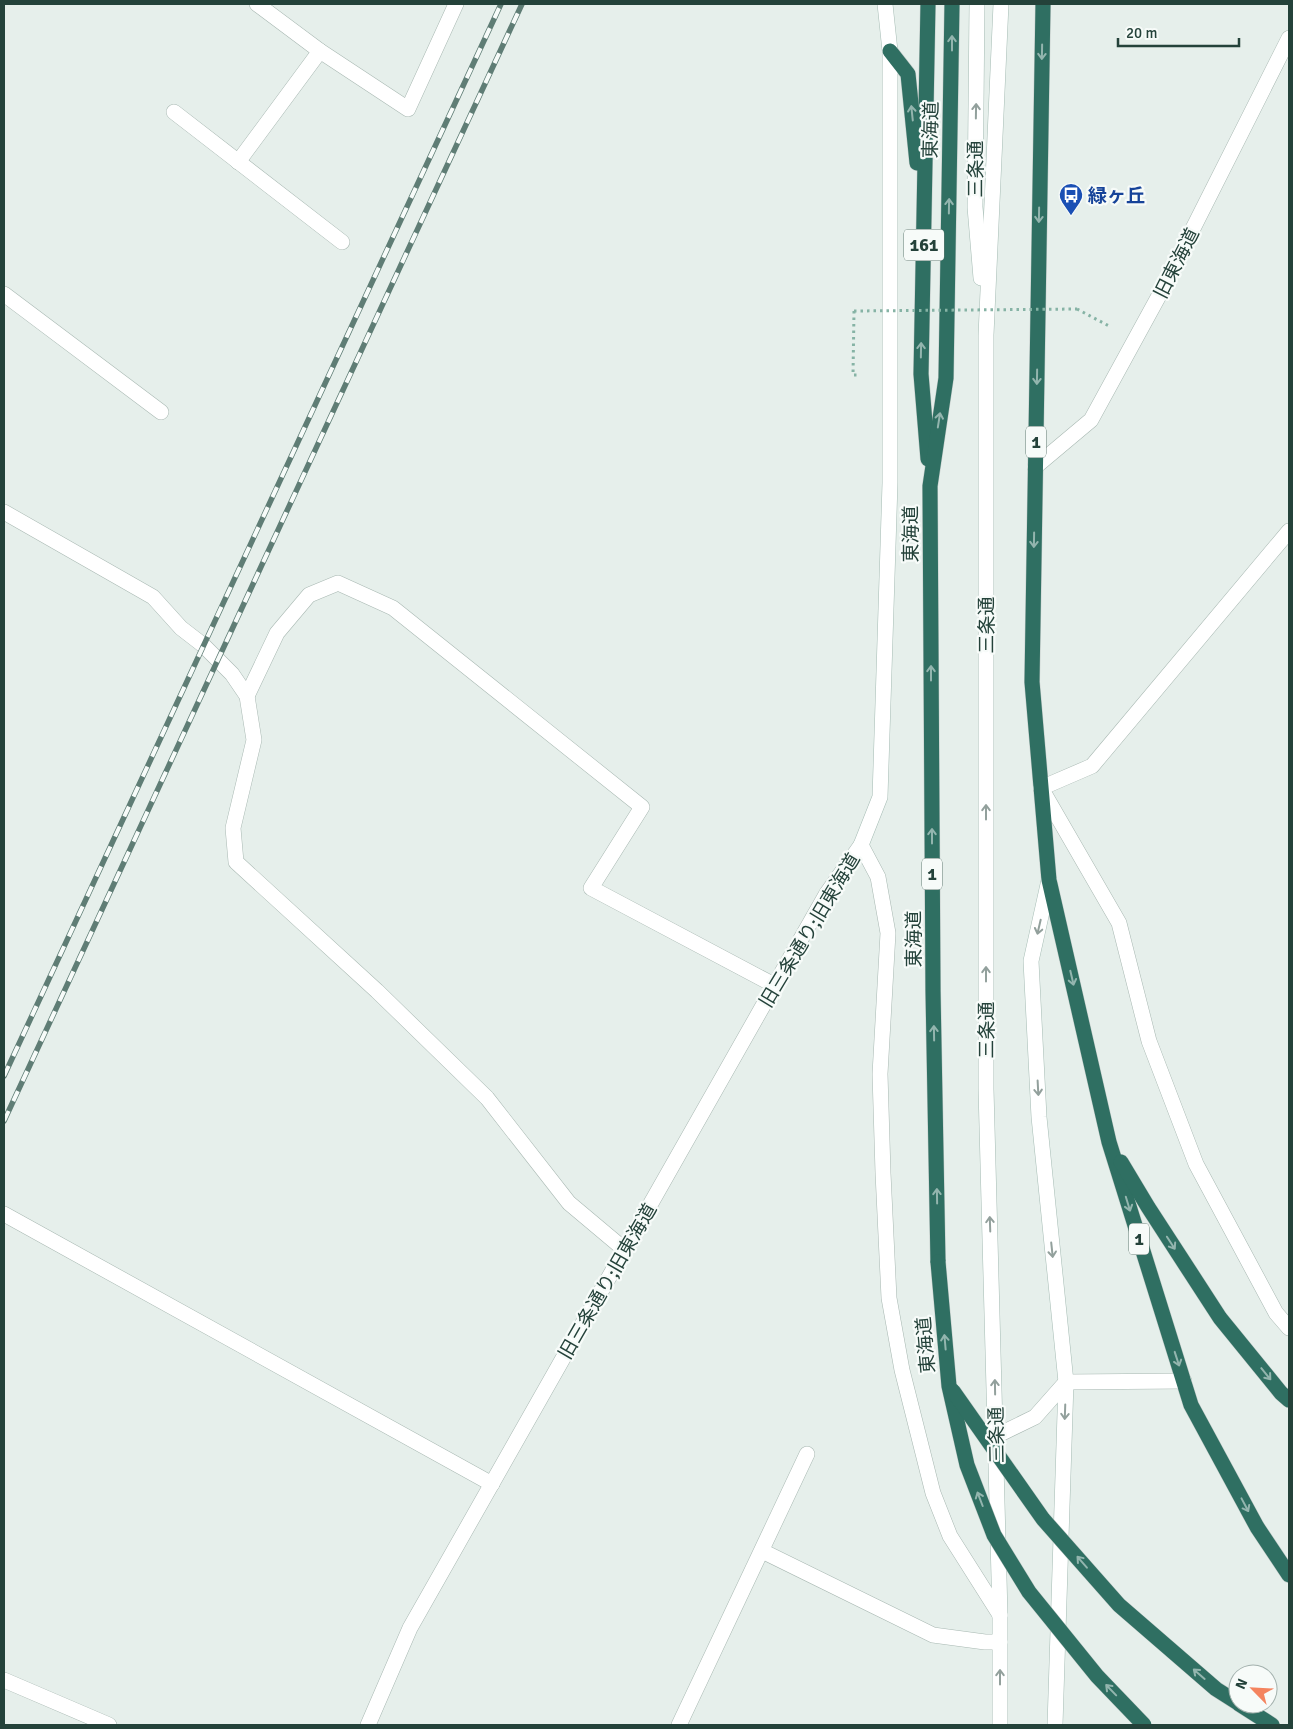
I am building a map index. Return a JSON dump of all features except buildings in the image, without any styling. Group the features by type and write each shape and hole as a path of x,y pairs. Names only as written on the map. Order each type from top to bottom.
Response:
{"highway":[{"name":"161","path":"928,4 921,374 930,486"},
{"name":"東海道","path":"952,4 946,378 930,486 933,981 938,1262 949,1386 967,1465 994,1535 1030,1592 1097,1676 1144,1725"},
{"name":"1","path":"1042,4 1032,682 1049,880 1109,1142 1191,1405 1257,1527 1289,1575"},
{"path":"890,51 908,74 924,232"},
{"path":"1109,1142 1148,1207 1220,1318 1281,1393 1289,1400"},
{"path":"949,1386 1043,1519 1119,1605 1216,1689 1228,1697"},
{"path":"1254,1714 1272,1725"}],"street":[{"path":"257,4 320,51 408,108 456,4"},
{"path":"885,4 890,51 890,483 880,797 860,845 878,877 888,933 880,1074 889,1298 899,1352 933,1493 950,1536 1000,1615"},
{"name":"三条通","path":"977,4 975,207 986,335"},
{"name":"三条通","path":"1000,1725 1000,1615 986,1089 986,335 1001,4"},
{"name":"旧東海道","path":"1035,467 1092,420 1161,292 1289,38"},
{"path":"238,162 320,51"},
{"path":"174,112 342,242"},
{"path":"4,294 161,412"},
{"path":"4,512 153,596 181,628 232,674 247,696 254,740 233,828 236,862 377,991 487,1098 570,1203 625,1250"},
{"path":"1289,531 1092,766 1041,788 1118,923 1149,1041 1196,1164 1276,1313 1289,1328"},
{"path":"247,696 277,633 309,595 338,583 393,608 642,807 591,888 774,985"},
{"name":"旧三条通り;旧東海道","path":"368,1725 410,1628 774,985 827,893 860,845"},
{"path":"1049,880 1031,961 1039,1117 1066,1382 1055,1725"},
{"path":"4,1214 492,1484"},
{"path":"996,1436 1035,1417 1066,1382 1184,1382"},
{"path":"679,1725 807,1454"},
{"path":"762,1551 933,1635 985,1642 1000,1642"},
{"path":"4,1680 109,1725"}],"path":[{"path":"860,375 852,375 854,311 1077,309 1109,327 1114,320"}],"railway":[{"path":"4,1076 501,4"},
{"path":"4,1121 522,4"}],"place":[{"name":"緑ヶ丘","path":"1071,216"}]}
